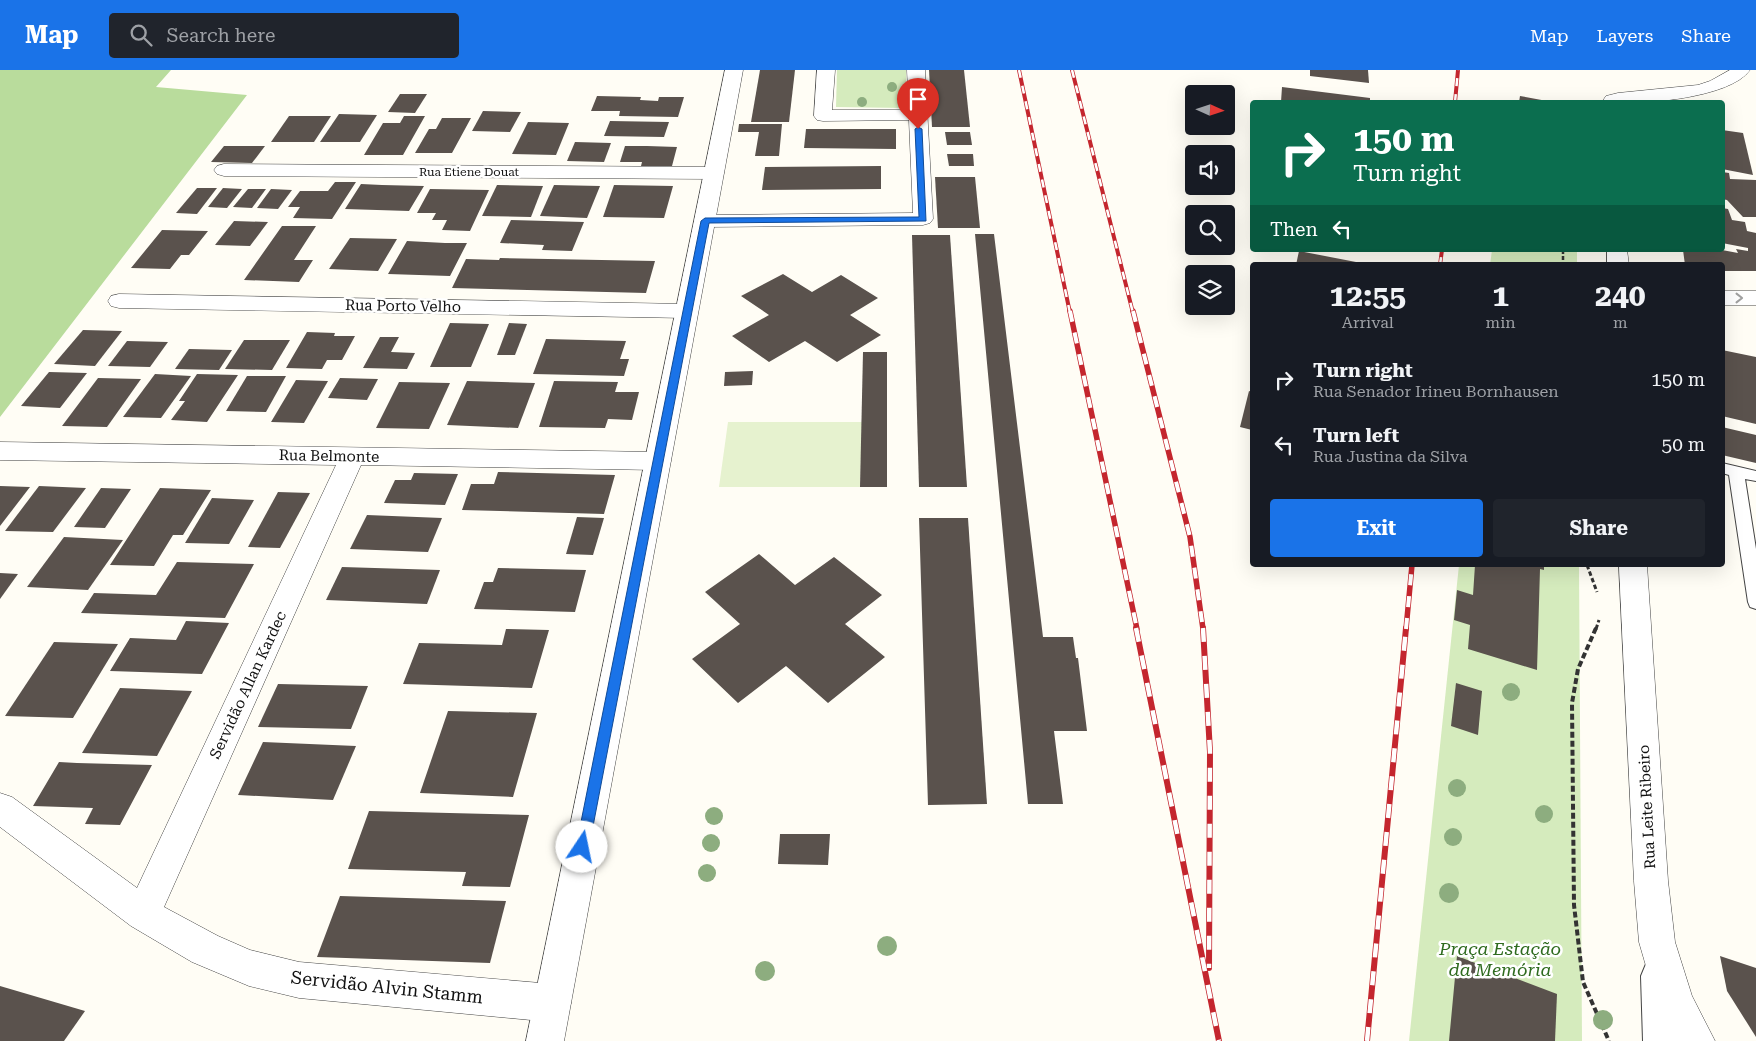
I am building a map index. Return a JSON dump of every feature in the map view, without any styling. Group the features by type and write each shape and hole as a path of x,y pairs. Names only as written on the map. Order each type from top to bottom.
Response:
{"street":[{"path":"545,1041 734,70"},
{"path":"826,70 823,116 918,116"},
{"path":"705,221 923,219 916,70"},
{"path":"1619,100 1685,92 1717,85 1736,76 1742,70"},
{"name":"Rua Etiene Douat","path":"224,170 714,173"},
{"path":"1725,298 1756,298"},
{"name":"Rua Porto Velho","path":"119,301 687,311"},
{"name":"Rua Belmonte","path":"0,451 658,461"},
{"name":"Servidão Allan Kardec","path":"143,914 352,457"},
{"name":"Rua Leite Ribeiro","path":"1633,567 1651,881 1657,942 1676,1004 1696,1041"},
{"name":"Servidão Alvin Stamm","path":"0,808 143,914 205,949 249,968 299,980 552,1003"},
{"path":"1657,942 1660,1041"}],"lane":[{"path":"1755,591 1729,470 1756,476"}],"path":[{"path":"1588,567 1597,591 1598,600"},
{"path":"1599,610 1600,619 1592,642 1578,669 1572,703 1574,905 1582,982 1609,1041"}],"green space":[{"path":"0,70 171,70 156,87 247,95 0,417"},
{"path":"837,70 906,70 907,106 904,108 836,107"},
{"path":"1492,252 1577,252 1577,262 1490,262"},
{"path":"728,422 862,422 860,487 719,487"},
{"name":"Praça Estação da Memória","path":"1459,567 1579,567 1582,1041 1409,1041"}],"building":[{"path":"760,70 795,70 789,122 751,122"},
{"path":"929,70 964,70 970,127 932,127"},
{"path":"1310,70 1368,70 1369,83 1310,76"},
{"path":"1282,87 1370,98 1370,100 1281,100"},
{"path":"400,94 427,94 415,113 388,112"},
{"path":"597,96 641,97 640,100 658,101 659,97 684,97 678,117 619,116 620,111 591,111"},
{"path":"1520,96 1542,100 1519,100"},
{"path":"483,111 521,112 510,132 472,131"},
{"path":"339,114 377,115 360,142 320,142"},
{"path":"289,116 331,116 314,142 271,142"},
{"path":"404,116 425,116 403,155 364,155 383,123 400,123"},
{"path":"442,118 471,118 452,153 415,153 429,129 436,129"},
{"path":"610,121 669,122 664,137 604,136"},
{"path":"528,122 569,123 556,155 512,154"},
{"path":"739,124 782,124 779,156 755,156 759,132 738,132"},
{"path":"806,129 896,129 896,149 804,148"},
{"path":"1725,130 1743,133 1753,175 1725,170"},
{"path":"945,132 970,132 972,145 947,145"},
{"path":"575,142 611,143 604,162 567,161"},
{"path":"224,146 265,146 252,163 211,162"},
{"path":"625,146 677,147 672,166 641,166 642,162 620,162"},
{"path":"947,154 973,154 974,166 949,166"},
{"path":"881,166 881,189 762,190 765,167"},
{"path":"1725,172 1729,173 1730,179 1756,180 1756,217 1743,217 1725,200"},
{"path":"935,177 975,177 980,228 938,228"},
{"path":"335,182 356,182 332,219 293,218 300,207 288,207 300,191 328,191"},
{"path":"361,184 424,186 409,211 345,209"},
{"path":"497,185 543,186 531,217 482,216"},
{"path":"554,185 600,186 587,218 540,216"},
{"path":"614,185 673,186 664,218 603,217"},
{"path":"197,188 217,188 197,214 176,213"},
{"path":"223,188 242,189 227,208 208,207"},
{"path":"248,189 266,189 252,208 233,207"},
{"path":"271,189 292,190 278,209 257,208"},
{"path":"430,189 489,190 470,231 442,230 447,220 432,220 436,213 417,213"},
{"path":"1725,208 1728,209 1732,220 1745,222 1747,231 1756,233 1756,271 1725,271 1725,262 1685,262 1683,252 1725,251 1738,253 1736,249 1748,251 1748,248 1725,244"},
{"path":"511,220 584,222 572,251 542,250 544,245 500,243"},
{"path":"234,221 268,222 250,246 215,245"},
{"path":"282,226 316,226 294,260 313,260 299,282 244,280"},
{"path":"162,230 208,231 189,255 181,255 170,269 131,268"},
{"path":"975,234 994,234 1043,637 1073,637 1076,658 1078,658 1087,731 1054,731 1063,804 1028,804"},
{"path":"912,235 950,235 967,487 919,487"},
{"path":"350,238 397,239 378,271 329,269"},
{"path":"407,241 467,243 450,276 388,274"},
{"path":"1299,252 1304,252 1356,262 1297,262"},
{"path":"500,258 655,261 646,293 452,288 466,259 499,260"},
{"path":"783,274 812,292 841,275 878,298 850,315 881,335 837,362 805,341 769,362 732,336 769,315 741,296"},
{"path":"450,323 489,324 471,367 430,367"},
{"path":"509,323 527,324 515,355 497,355"},
{"path":"83,330 122,331 95,366 54,364"},
{"path":"307,332 335,333 334,336 355,336 342,360 327,360 322,369 286,368"},
{"path":"380,337 399,337 391,352 415,353 407,369 363,368"},
{"path":"546,339 626,341 620,359 629,359 624,376 533,374"},
{"path":"244,340 290,340 272,370 225,369"},
{"path":"127,341 168,342 150,367 108,366"},
{"path":"189,349 232,350 219,370 175,369"},
{"path":"1725,351 1756,357 1756,424 1725,417"},
{"path":"863,352 887,352 887,487 860,487"},
{"path":"753,371 752,385 724,386 725,372"},
{"path":"49,372 87,373 60,408 21,406"},
{"path":"155,374 191,376 161,418 123,417"},
{"path":"197,374 238,375 207,422 171,420 185,401 179,401"},
{"path":"247,376 286,376 266,412 226,411"},
{"path":"98,378 141,379 107,427 62,426"},
{"path":"340,378 378,379 367,400 328,398"},
{"path":"296,380 328,381 304,423 271,422"},
{"path":"467,381 535,383 518,428 447,425"},
{"path":"554,381 618,382 615,392 639,392 632,420 608,419 605,428 539,427"},
{"path":"399,382 450,383 429,429 376,428"},
{"path":"1249,391 1250,430 1240,427"},
{"path":"1725,428 1756,435 1756,463 1725,456"},
{"path":"498,472 615,475 604,514 462,510 471,484 494,484"},
{"path":"414,473 458,474 445,505 384,503 395,480 411,480"},
{"path":"0,486 30,487 0,526"},
{"path":"39,486 86,488 53,532 5,531"},
{"path":"101,488 131,489 105,528 74,527"},
{"path":"160,488 211,490 183,535 173,535 154,566 110,565"},
{"path":"278,492 310,493 280,548 248,547"},
{"path":"212,498 254,500 229,544 185,543"},
{"path":"367,515 442,518 428,552 350,549"},
{"path":"577,517 604,518 593,555 566,554"},
{"path":"919,518 968,518 987,804 928,805"},
{"path":"64,537 123,540 88,590 27,587"},
{"path":"759,554 795,585 834,557 882,595 845,624 885,657 828,703 786,666 738,703 692,659 740,624 705,592"},
{"path":"177,562 254,564 225,618 81,613 94,593 156,595"},
{"path":"342,567 440,570 427,604 326,600"},
{"path":"1475,567 1544,567 1544,570 1540,569 1537,670 1468,649 1470,625 1454,620 1457,590 1473,595"},
{"path":"498,568 586,570 575,612 474,609 484,582 493,582"},
{"path":"0,573 18,574 0,599"},
{"path":"186,621 229,623 202,674 110,671 130,638 176,640"},
{"path":"506,629 549,630 532,688 403,684 419,643 502,645"},
{"path":"54,642 118,644 73,718 5,716"},
{"path":"1456,683 1482,691 1478,735 1451,726"},
{"path":"278,684 368,686 351,729 258,727"},
{"path":"120,688 192,691 157,756 82,753"},
{"path":"448,711 537,713 513,797 420,793"},
{"path":"263,742 356,746 333,800 238,795"},
{"path":"59,762 152,765 120,825 85,824 93,808 33,806"},
{"path":"369,811 529,815 510,887 462,886 466,872 348,869"},
{"path":"780,834 830,834 828,865 778,864"},
{"path":"340,896 506,901 490,963 317,957"},
{"path":"1457,956 1557,994 1555,1041 1449,1041"},
{"path":"1720,956 1756,968 1756,1037 1727,991"},
{"path":"0,986 85,1011 64,1041 0,1041"}],"railway":[{"path":"1019,70 1070,313"},
{"path":"1072,70 1133,313"},
{"path":"1455,100 1458,70"},
{"path":"1440,262 1442,252"},
{"path":"1070,311 1137,629"},
{"path":"1133,311 1190,537 1203,629"},
{"path":"1406,629 1412,567"},
{"path":"1136,628 1219,1041"},
{"path":"1203,628 1210,752 1209,968"},
{"path":"1367,1041 1406,628"}],"route":[{"path":"582,847 705,221 923,219 918,129"}]}
